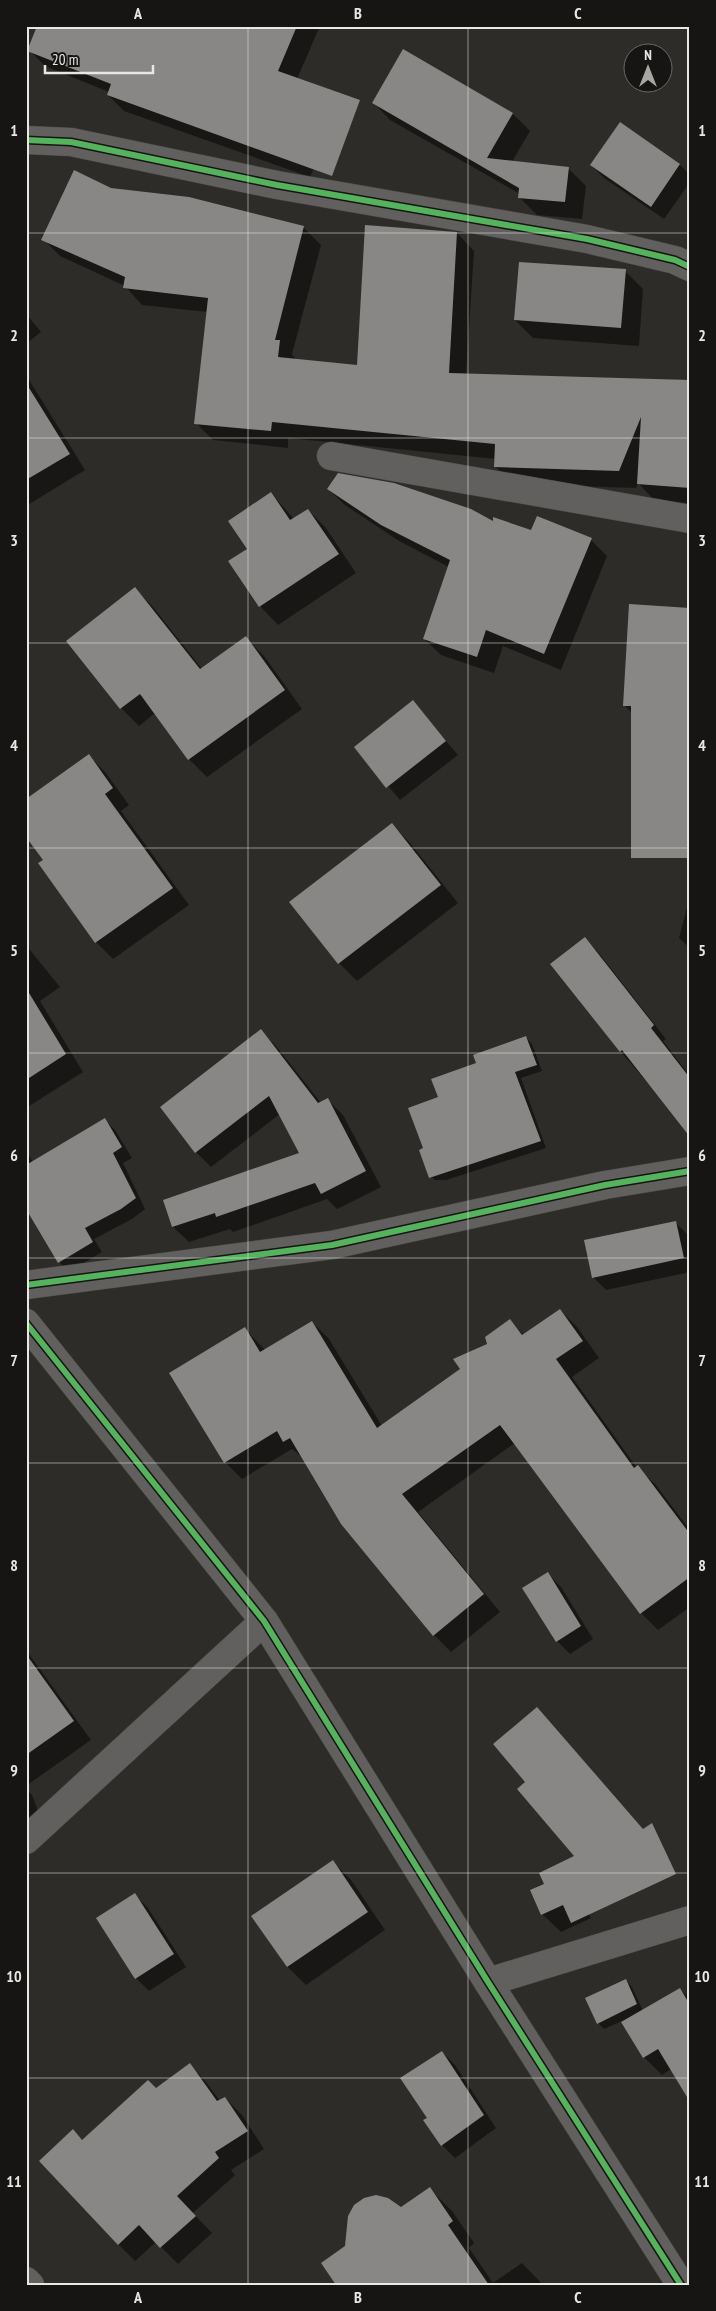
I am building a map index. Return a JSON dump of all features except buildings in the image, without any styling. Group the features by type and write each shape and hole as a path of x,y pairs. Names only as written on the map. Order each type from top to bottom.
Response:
{"street":[{"path":"26,140 71,142 277,185 587,239 675,260 690,267"},
{"path":"331,456 690,519"},
{"path":"26,1285 332,1245 605,1185 690,1171"},
{"path":"26,1323 264,1621 488,1982 681,2285"},
{"path":"26,1840 264,1621"},
{"path":"488,1982 690,1920"},
{"path":"26,2281 30,2285"}],"cycle path":[{"path":"26,140 71,142 277,185 587,239 675,260 690,267"},
{"path":"26,1285 332,1245 605,1185 690,1171"},
{"path":"26,1323 264,1621 488,1982 681,2285"}]}
